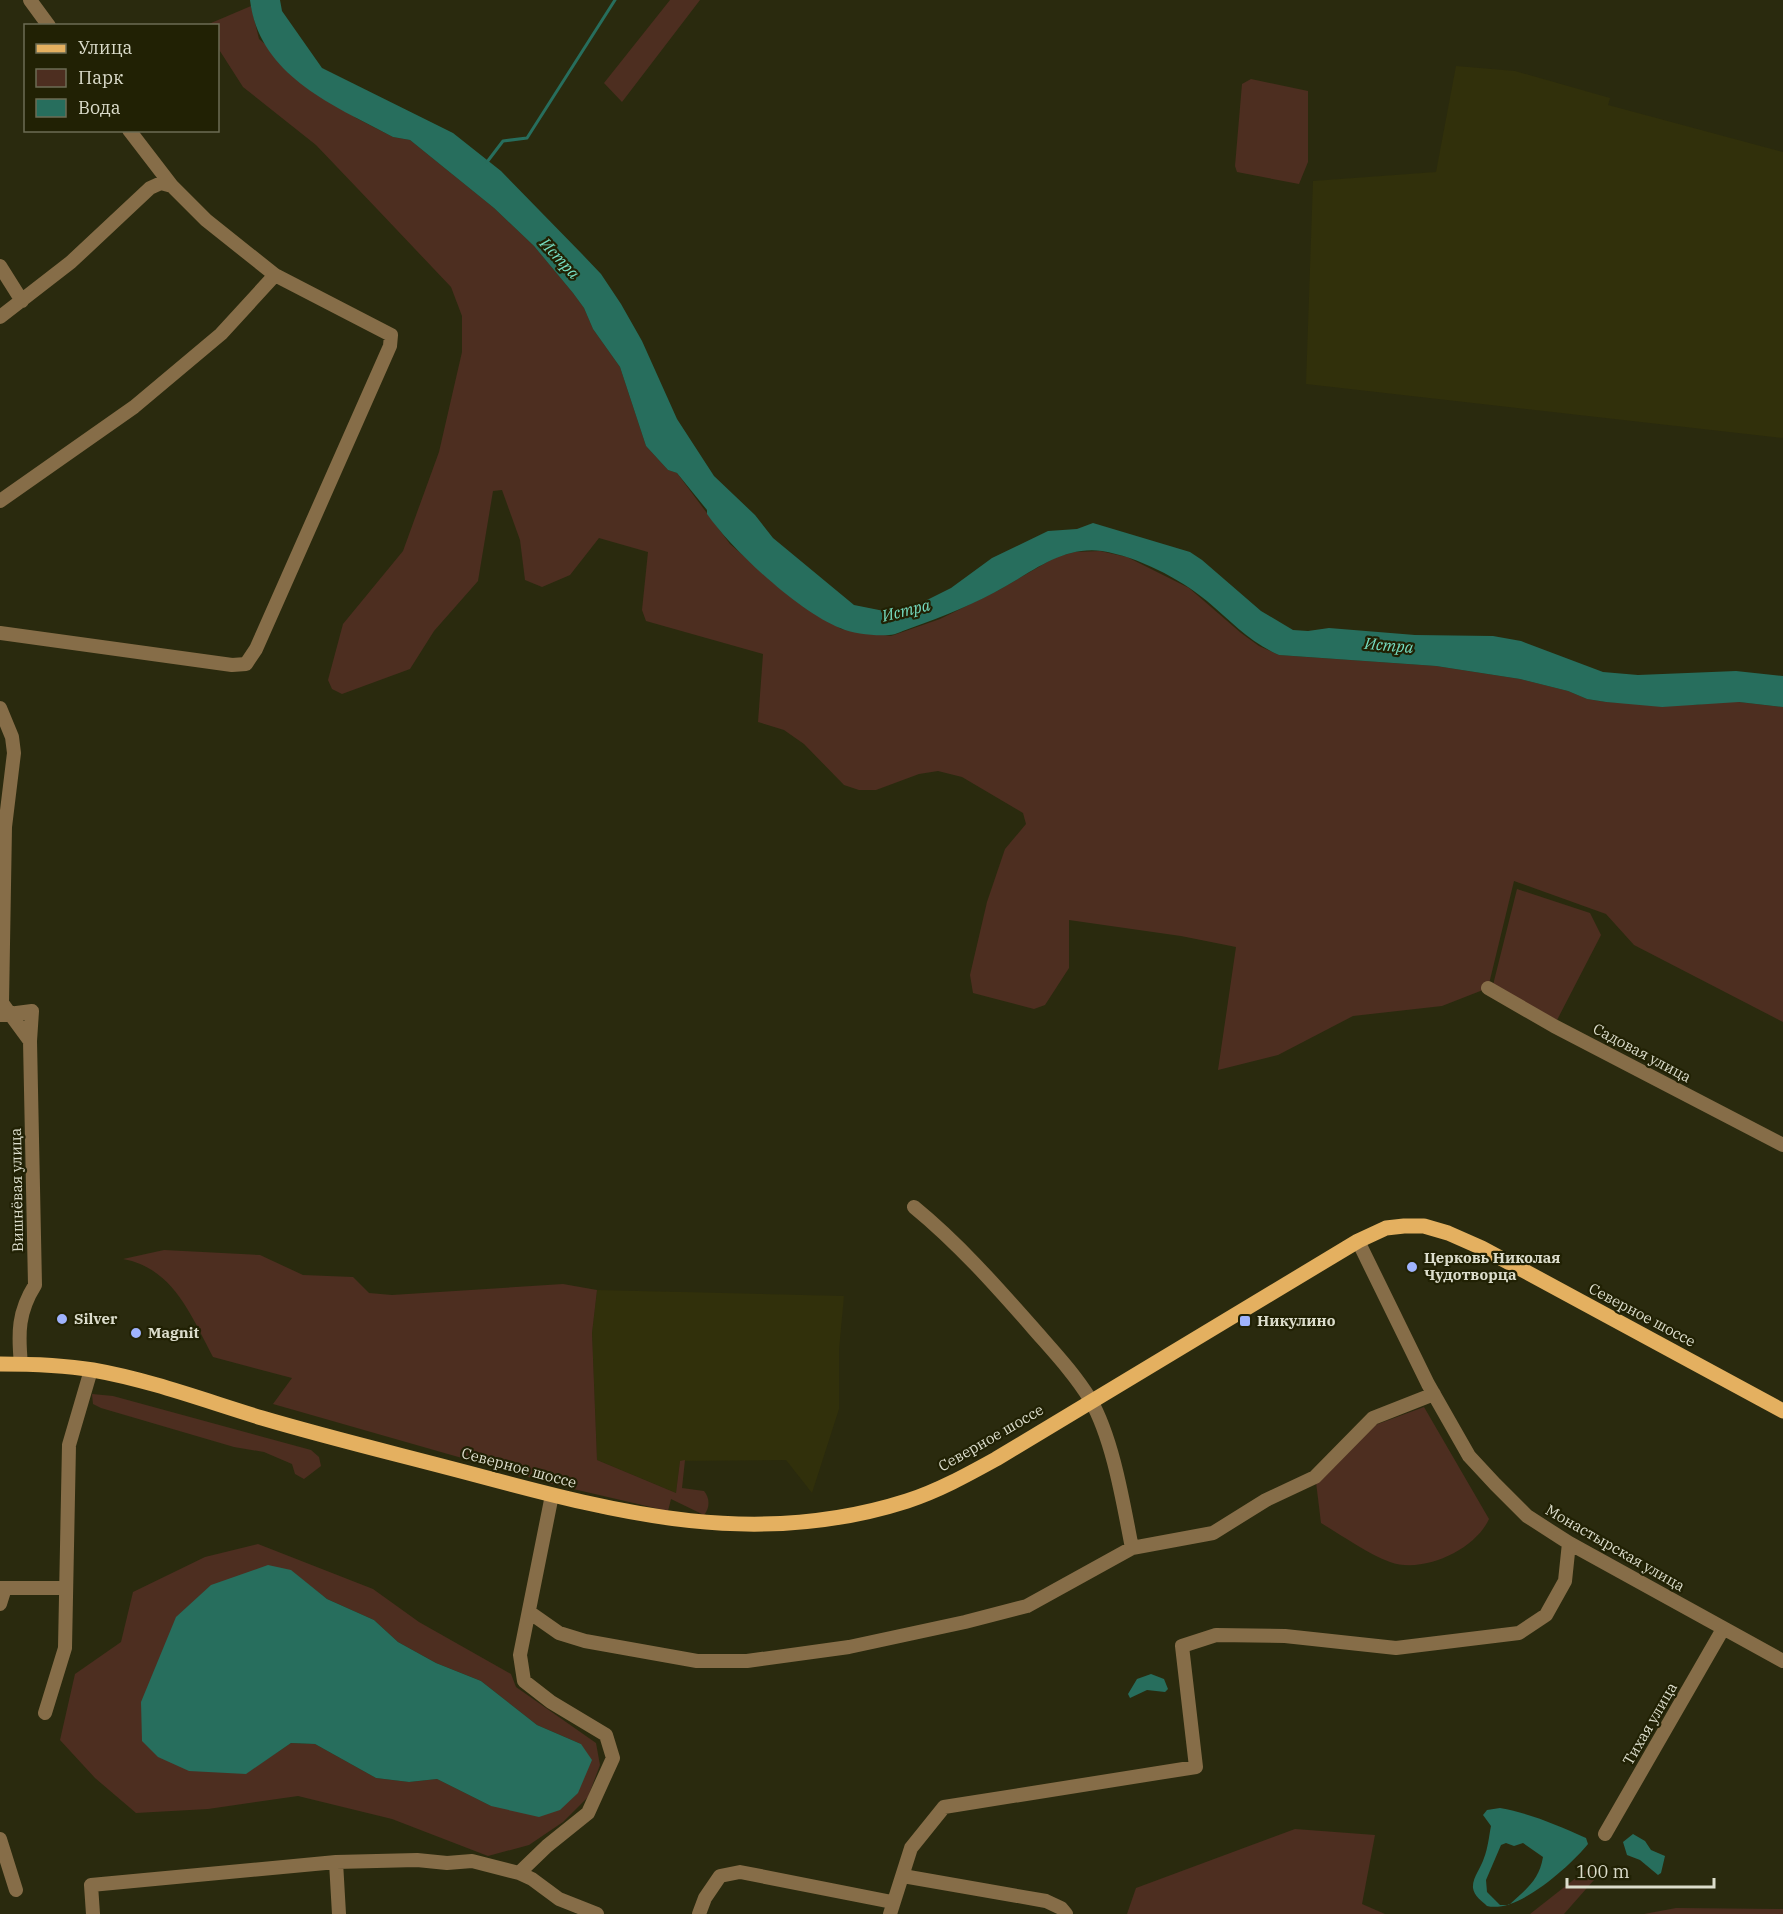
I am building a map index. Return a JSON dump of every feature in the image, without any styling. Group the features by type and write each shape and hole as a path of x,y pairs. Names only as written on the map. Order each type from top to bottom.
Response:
{"main road":[{"name":"Северное шоссе","path":"0,1364 91,1370 552,1495 655,1518 716,1525 795,1523 859,1514 908,1500 951,1483 996,1459 1358,1241 1386,1228 1424,1226 1448,1233 1482,1248 1783,1411"}],"street":[{"path":"30,0 48,24"},
{"path":"0,633 162,656 246,664 256,649 390,346 391,335 275,275 206,220 172,186 131,132"},
{"path":"0,317 71,262 150,188 161,183 172,186"},
{"path":"0,267 22,301"},
{"path":"0,501 134,407 221,334 275,275"},
{"path":"0,708 12,737 15,753 5,827 2,1003 4,1015 30,1041"},
{"name":"Садовая улица","path":"1488,988 1554,1026 1783,1145"},
{"name":"Вишнёвая улица","path":"4,1015 32,1011 30,1041 35,1285 25,1301 19,1318 21,1364"},
{"path":"914,1207 938,1227 1001,1291 1071,1371 1091,1401 1115,1467 1132,1548"},
{"name":"Монастырская улица","path":"1358,1241 1434,1394 1476,1463 1527,1516 1569,1543 1783,1661"},
{"path":"45,1713 65,1648 64,1588 69,1445 91,1370"},
{"path":"529,1612 559,1633 585,1641 697,1661 747,1661 849,1647 1027,1606 1132,1548 1213,1533 1266,1500 1315,1477 1373,1418 1434,1394"},
{"path":"519,1873 547,1846 588,1813 614,1758 606,1735 551,1702 524,1681 520,1655 552,1495"},
{"path":"699,1914 705,1898 720,1875 740,1872 891,1908 911,1848 944,1807 1196,1767 1182,1646 1216,1635 1285,1636 1396,1648 1519,1633 1546,1615 1565,1581 1569,1543"},
{"path":"0,1604 2,1588 64,1588"},
{"name":"Тихая улица","path":"1605,1834 1723,1629"},
{"path":"0,1839 16,1890"},
{"path":"93,1914 91,1885 336,1862 472,1861 519,1873 532,1879 559,1899 597,1914"},
{"path":"336,1862 339,1914"},
{"path":"903,1876 1046,1901 1061,1908 1066,1914"}],"shaded area":[{"path":"1456,66 1515,71 1610,98 1608,105 1783,152 1783,438 1306,384 1313,181 1436,172"},
{"path":"597,1290 844,1296 839,1350 839,1409 812,1493 786,1460 680,1461 676,1493 597,1460 592,1333"}],"green space":[{"path":"670,0 700,0 622,102 604,83"},
{"path":"251,6 259,39 356,118 393,137 410,140 494,208 534,246 584,308 593,329 620,367 646,446 668,470 677,473 730,544 789,595 841,629 891,636 940,619 997,591 1056,557 1075,552 1100,551 1127,557 1189,588 1241,633 1259,646 1279,655 1436,666 1520,679 1568,691 1587,699 1606,702 1696,705 1712,702 1739,702 1783,707 1783,1022 1634,945 1606,914 1514,881 1488,988 1442,1006 1353,1016 1278,1055 1218,1070 1236,947 1181,936 1069,920 1069,968 1045,1005 1034,1009 973,993 970,975 987,902 1005,849 1026,824 1023,813 962,777 938,771 919,774 876,790 859,790 844,785 804,744 784,730 758,722 763,654 646,621 642,610 648,552 599,538 570,575 542,587 525,580 520,540 502,490 493,491 478,581 434,631 410,669 342,694 332,689 328,680 343,624 403,551 439,452 462,352 462,316 451,287 316,145 243,87 219,50 219,24 209,24"},
{"path":"1251,79 1308,91 1308,162 1299,184 1237,172 1235,166 1242,84"},
{"path":"1517,889 1590,913 1601,935 1556,1022 1493,985"},
{"path":"164,1250 260,1255 303,1275 353,1277 369,1293 392,1295 563,1284 597,1290 592,1333 597,1460 676,1493 680,1461 685,1460 682,1488 704,1491 708,1500 706,1512 704,1515 671,1499 668,1511 556,1485 273,1404 292,1378 213,1357 188,1310 168,1283 155,1272 140,1264 123,1259"},
{"path":"92,1394 113,1396 311,1450 319,1457 321,1466 304,1479 295,1474 292,1464 264,1452 234,1447 101,1408 93,1404"},
{"path":"1424,1407 1489,1519 1472,1540 1447,1557 1417,1565 1403,1565 1372,1554 1321,1523 1316,1482 1375,1425"},
{"path":"258,1544 373,1589 419,1622 511,1674 516,1687 596,1743 600,1765 588,1797 563,1822 529,1845 488,1856 392,1819 298,1796 208,1809 136,1813 95,1778 60,1740 75,1674 121,1642 133,1592 205,1557","holes":["291,1571 327,1599 374,1620 398,1642 436,1663 481,1681 537,1725 581,1744 491,1806 437,1779 409,1782 376,1778 315,1744 291,1743 245,1774"]},
{"path":"1295,1829 1375,1835 1362,1904 1385,1914 1127,1914 1136,1888"},
{"path":"1586,1870 1601,1872 1564,1914 1530,1914"},
{"path":"1676,1908 1783,1909 1783,1914 1644,1914"}],"water":[{"name":"Истра","path":"250,0 280,0 282,11 322,68 453,133 501,171 601,274 642,341 677,419 714,476 755,515 773,538 854,605 884,611 919,604 951,588 992,558 1048,531 1077,529 1093,523 1190,552 1261,611 1293,630 1308,631 1329,628 1415,635 1493,636 1521,641 1603,672 1638,675 1736,671 1783,676 1783,707 1739,702 1662,707 1606,702 1587,699 1568,691 1520,679 1436,666 1279,655 1250,638 1184,584 1144,563 1102,551 1088,550 1063,555 971,604 894,634 864,634 840,628 805,608 749,562 718,529 707,514 707,510 677,473 668,470 646,446 620,367 593,329 584,308 534,246 494,208 410,140 393,137 324,100 302,85 283,68 268,49 256,26"},
{"path":"268,1565 291,1570 327,1599 374,1620 398,1642 436,1663 481,1681 537,1725 581,1744 592,1760 578,1793 560,1810 539,1817 491,1806 437,1779 409,1782 376,1778 315,1744 291,1743 246,1774 189,1771 158,1757 142,1741 141,1702 176,1617 211,1585"},
{"path":"1151,1674 1164,1679 1168,1689 1165,1692 1147,1690 1130,1698 1128,1694 1137,1679"},
{"path":"1500,1808 1534,1817 1586,1838 1588,1844 1543,1886 1511,1903 1535,1879 1543,1857 1523,1843 1514,1846 1506,1843 1501,1845 1486,1880 1487,1892 1500,1905 1505,1905 1487,1906 1473,1888 1474,1880 1483,1862 1491,1826 1483,1815 1487,1810"},
{"path":"1633,1834 1645,1841 1651,1850 1665,1856 1661,1873 1658,1875 1640,1860 1627,1855 1623,1842"}],"waterway":[{"path":"487,162 503,141 527,138 615,0"}],"place":[{"name":"Церковь Николая Чудотворца","path":"1412,1267"},
{"name":"Silver","path":"62,1319"},
{"name":"Никулино","path":"1245,1321"},
{"name":"Magnit","path":"136,1333"}]}
